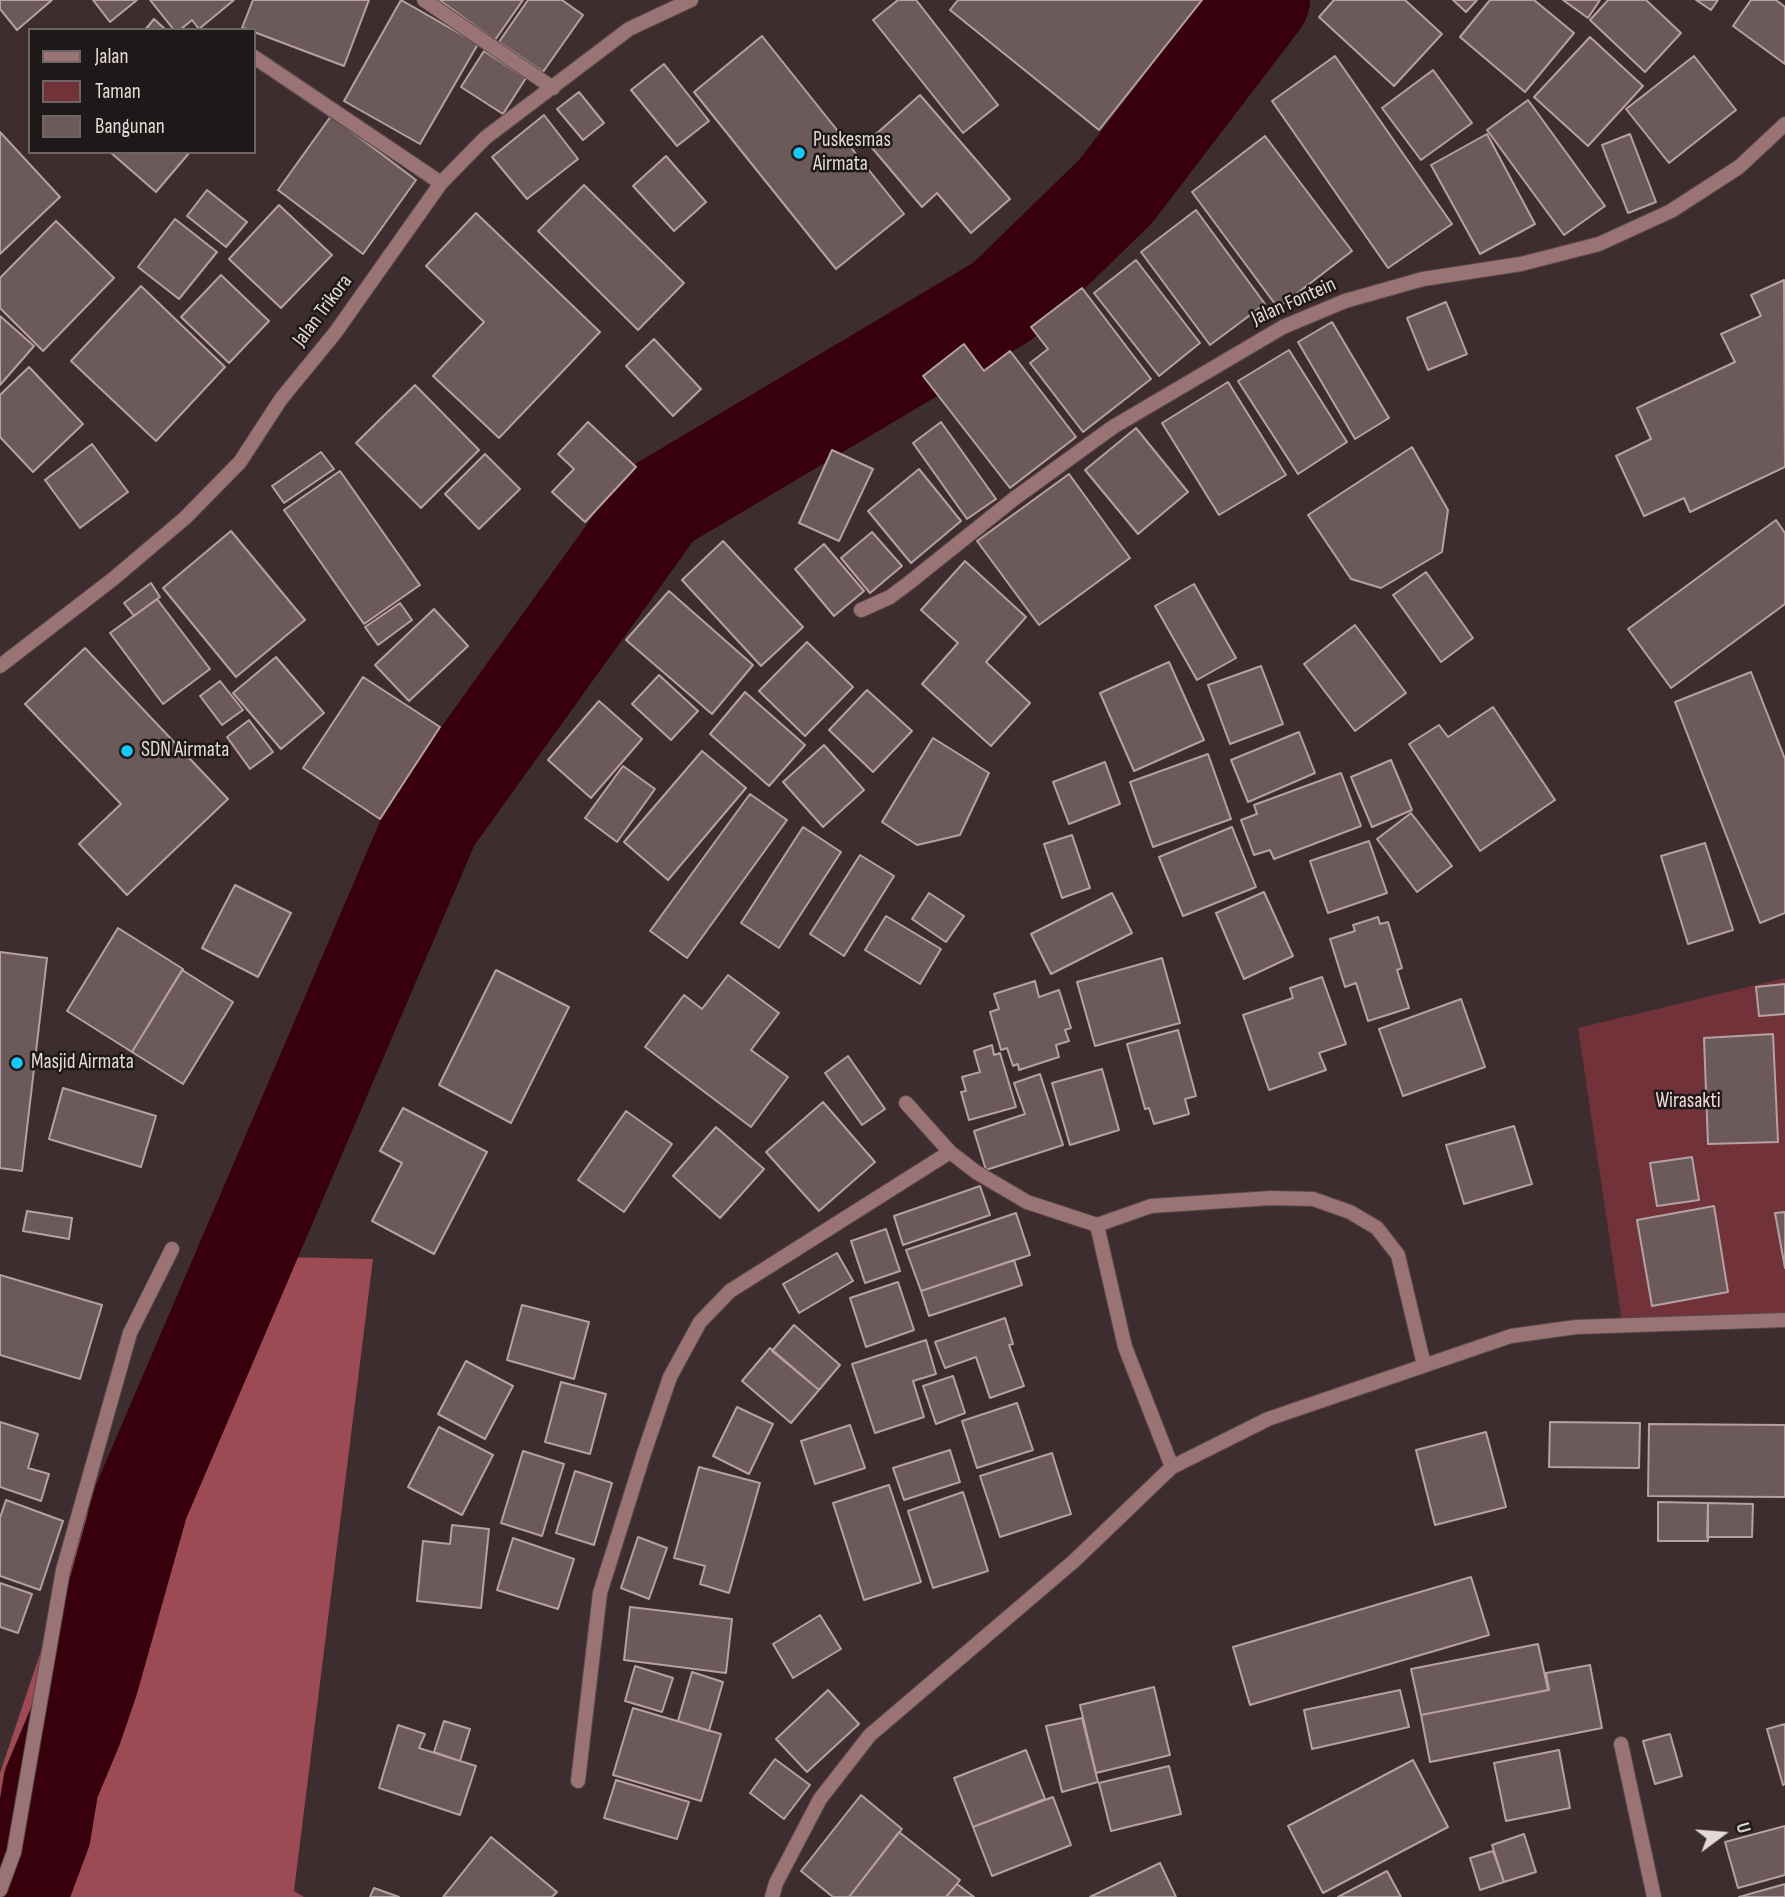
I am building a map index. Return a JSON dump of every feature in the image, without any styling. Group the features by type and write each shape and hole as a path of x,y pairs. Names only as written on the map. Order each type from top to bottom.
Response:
{"street":[{"path":"424,0 553,88"},
{"name":"Jalan Trikora","path":"0,666 113,579 185,518 240,462 281,399 335,333 441,183 485,138 629,29 691,0"},
{"path":"256,58 441,183"},
{"name":"Jalan Fontein","path":"860,611 890,597 1015,498 1113,427 1283,327 1345,301 1423,279 1521,264 1599,244 1671,211 1739,167 1785,124"},
{"path":"906,1103 950,1152 976,1172 1027,1202 1097,1225 1151,1206 1271,1198 1313,1199 1350,1212 1377,1228 1398,1255 1424,1365"},
{"path":"578,1781 600,1594 670,1377 700,1322 730,1291 950,1152"},
{"path":"1097,1225 1125,1347 1172,1467"},
{"path":"0,1890 14,1852 63,1570 130,1333 172,1249"},
{"path":"772,1897 776,1883 820,1799 870,1735 1074,1561 1172,1467 1268,1419 1511,1336 1576,1327 1785,1320"},
{"path":"1621,1744 1654,1897"}],"green space":[{"name":"Wirasakti","path":"1785,978 1785,1328 1623,1328 1578,1028"}],"shaded area":[{"path":"283,1257 373,1259 294,1891 304,1897 0,1897 0,1773 87,1514"}],"building":[{"path":"0,0 52,0 17,30 0,9"},
{"path":"93,0 137,0 110,22"},
{"path":"150,0 234,0 200,28 192,20 182,28 172,28"},
{"path":"253,0 369,0 344,66 256,33 256,28 242,28"},
{"path":"401,0 478,44 420,144 344,101"},
{"path":"439,0 523,0 495,40"},
{"path":"528,0 562,0 583,15 543,72 499,42"},
{"path":"898,0 916,0 998,105 963,133 873,20"},
{"path":"958,0 1202,0 1099,130 950,10"},
{"path":"1334,0 1405,0 1442,34 1394,86 1319,17"},
{"path":"1453,0 1477,0 1466,12"},
{"path":"1490,0 1534,0 1574,33 1525,92 1460,37"},
{"path":"1563,0 1600,0 1588,18"},
{"path":"1608,0 1646,0 1681,33 1645,72 1590,20"},
{"path":"1696,0 1718,0 1711,10"},
{"path":"1751,0 1776,0 1785,7 1785,64 1733,26"},
{"path":"154,19 164,28 147,28"},
{"name":"Puskesmas Airmata","path":"762,36 904,214 836,269 694,92"},
{"path":"1590,37 1643,86 1588,146 1534,97"},
{"path":"484,51 526,78 503,114 461,87"},
{"path":"1335,56 1452,224 1388,268 1272,101"},
{"path":"1694,56 1736,110 1669,163 1626,109"},
{"path":"664,64 709,121 677,146 631,90"},
{"path":"1433,70 1472,123 1421,160 1382,108"},
{"path":"579,92 604,123 583,140 557,109"},
{"path":"920,95 1010,199 971,233 937,193 922,207 867,142"},
{"path":"1528,100 1605,206 1564,235 1487,130"},
{"path":"544,115 578,159 527,199 492,157"},
{"path":"331,116 416,180 363,254 278,190"},
{"path":"0,132 60,197 0,254"},
{"path":"1487,134 1535,224 1480,254 1431,165"},
{"path":"1630,134 1656,202 1628,213 1602,145"},
{"path":"1265,136 1352,251 1278,308 1192,192"},
{"path":"112,154 188,154 156,192"},
{"path":"666,156 706,202 674,231 633,186"},
{"path":"584,185 684,283 638,330 538,231"},
{"path":"207,190 247,222 226,247 187,216"},
{"path":"279,205 332,255 281,308 229,259"},
{"path":"1196,210 1265,304 1210,345 1141,252"},
{"path":"476,213 600,332 499,438 433,376 484,322 426,266"},
{"path":"175,219 217,252 179,299 138,267"},
{"path":"56,221 114,278 43,351 0,308 0,278"},
{"path":"1136,260 1200,343 1159,376 1094,293"},
{"path":"221,275 269,321 229,363 181,317"},
{"path":"1784,280 1785,467 1690,512 1684,498 1644,516 1616,456 1651,439 1637,408 1735,362 1721,334 1761,316 1751,295"},
{"path":"141,286 225,367 156,441 71,361"},
{"path":"1082,288 1151,379 1083,432 1030,363 1048,349 1031,327"},
{"path":"1446,302 1467,354 1428,370 1407,318"},
{"path":"0,316 34,346 0,385"},
{"path":"1332,322 1389,418 1355,439 1298,342"},
{"path":"654,339 701,389 673,416 626,366"},
{"path":"964,344 984,371 1010,351 1076,437 1010,488 923,376"},
{"path":"1289,350 1347,442 1298,474 1238,381"},
{"path":"29,367 83,424 33,472 0,437 0,395"},
{"path":"1228,382 1286,475 1219,515 1162,423"},
{"path":"415,385 479,450 421,508 356,443"},
{"path":"588,422 636,467 585,522 552,492 574,469 558,454"},
{"path":"941,422 996,499 967,519 913,443"},
{"path":"1136,428 1188,492 1138,534 1085,470"},
{"path":"92,444 128,492 80,528 45,480"},
{"path":"1412,447 1448,510 1442,552 1381,588 1351,579 1308,515"},
{"path":"832,450 873,469 839,541 799,523"},
{"path":"321,452 334,469 284,503 272,486"},
{"path":"485,454 520,489 479,529 445,494"},
{"path":"919,469 961,521 911,563 868,511"},
{"path":"340,471 420,585 364,624 284,510"},
{"path":"1069,474 1130,558 1039,625 977,541"},
{"path":"1776,520 1785,533 1785,604 1671,688 1628,629"},
{"path":"231,531 305,620 236,677 163,588"},
{"path":"872,532 902,566 870,593 841,558"},
{"path":"723,541 803,627 761,666 682,580"},
{"path":"824,544 864,591 834,616 795,569"},
{"path":"965,561 1026,617 986,662 1030,703 991,746 922,684 958,643 921,610"},
{"path":"1426,572 1473,638 1441,662 1393,595"},
{"path":"151,583 160,597 134,616 124,603"},
{"path":"1194,584 1236,658 1197,680 1155,606"},
{"path":"669,591 753,665 712,714 626,640"},
{"path":"157,599 210,669 163,704 110,633"},
{"path":"400,603 412,620 378,645 365,627"},
{"path":"434,609 468,646 409,701 375,665"},
{"path":"1355,625 1406,693 1355,731 1304,664"},
{"path":"807,642 853,687 805,736 759,691"},
{"name":"SDN Airmata","path":"85,648 228,799 127,895 79,844 121,804 25,704"},
{"path":"276,657 324,713 281,749 233,693"},
{"path":"1169,662 1204,740 1134,771 1100,693"},
{"path":"1261,666 1283,724 1230,744 1208,685"},
{"path":"1751,672 1785,759 1785,913 1760,923 1675,702"},
{"path":"659,675 698,711 671,740 632,704"},
{"path":"363,677 440,727 380,819 303,768"},
{"path":"220,681 243,710 222,725 200,696"},
{"path":"867,690 912,731 873,772 829,730"},
{"path":"745,692 805,745 769,786 710,734"},
{"path":"599,701 642,739 591,798 548,760"},
{"path":"1493,707 1555,800 1480,851 1409,744 1439,725 1448,737"},
{"path":"249,720 273,752 250,769 227,737"},
{"path":"1299,732 1315,773 1248,802 1231,760"},
{"path":"933,738 989,773 960,835 917,845 882,822"},
{"path":"824,745 864,790 823,827 783,782"},
{"path":"702,751 746,788 668,880 624,842"},
{"path":"1208,754 1231,819 1153,847 1130,782"},
{"path":"1391,760 1412,810 1372,827 1351,777"},
{"path":"1105,762 1120,804 1069,824 1053,782"},
{"path":"623,766 655,789 617,842 585,818"},
{"path":"1341,773 1361,826 1274,859 1270,850 1254,855 1241,820 1257,814 1254,805"},
{"path":"750,794 787,820 687,958 650,931"},
{"path":"1411,813 1452,866 1417,892 1377,839"},
{"path":"803,827 841,852 779,948 741,923"},
{"path":"1232,827 1256,887 1183,916 1159,857"},
{"path":"1072,835 1090,888 1062,898 1044,844"},
{"path":"1369,841 1387,893 1328,913 1310,861"},
{"path":"1705,843 1733,930 1688,944 1661,856"},
{"path":"860,855 894,876 844,956 810,934"},
{"path":"235,885 291,913 258,977 202,948"},
{"path":"1264,892 1293,956 1244,979 1216,913"},
{"path":"929,893 964,916 946,942 912,919"},
{"path":"1112,893 1132,933 1051,974 1031,934"},
{"path":"886,916 941,949 920,984 865,950"},
{"path":"1378,917 1380,924 1388,922 1402,968 1397,970 1409,1008 1368,1021 1356,983 1345,987 1330,939 1355,931 1353,925"},
{"path":"118,928 183,969 132,1052 67,1011"},
{"name":"Masjid Airmata","path":"0,952 47,958 22,1171 0,1168"},
{"path":"1162,958 1180,1023 1095,1046 1077,982"},
{"path":"182,970 233,1002 183,1084 132,1052"},
{"path":"496,970 569,1007 511,1123 439,1085"},
{"path":"728,975 779,1013 751,1050 788,1077 751,1127 645,1047 684,995 702,1009"},
{"path":"1322,977 1346,1044 1319,1053 1326,1070 1269,1090 1243,1015 1293,998 1290,988"},
{"path":"1035,981 1039,997 1059,990 1071,1028 1065,1030 1069,1041 1056,1045 1059,1057 1019,1070 1018,1064 1013,1066 1007,1048 1001,1050 990,1012 999,1009 994,994"},
{"path":"1785,984 1785,1014 1759,1016 1756,987"},
{"path":"1461,999 1485,1067 1403,1096 1379,1029"},
{"path":"1178,1030 1196,1096 1185,1099 1189,1114 1154,1124 1149,1108 1145,1109 1127,1044"},
{"path":"1773,1034 1778,1142 1708,1144 1704,1038"},
{"path":"992,1045 994,1055 1000,1053 1016,1107 969,1120 961,1092 966,1091 962,1077 980,1072 974,1051"},
{"path":"848,1056 885,1109 862,1125 825,1073"},
{"path":"1102,1069 1119,1130 1070,1145 1052,1083"},
{"path":"1040,1074 1063,1145 986,1170 974,1131 1025,1114 1014,1083"},
{"path":"63,1088 156,1116 141,1167 49,1139"},
{"path":"823,1102 875,1162 819,1211 766,1152"},
{"path":"403,1108 487,1152 434,1254 372,1221 402,1163 380,1151"},
{"path":"626,1111 672,1144 624,1212 578,1180"},
{"path":"1514,1126 1532,1184 1464,1204 1446,1145"},
{"path":"716,1127 764,1169 720,1218 673,1176"},
{"path":"1692,1157 1699,1200 1657,1206 1650,1163"},
{"path":"980,1186 990,1215 903,1245 894,1216"},
{"path":"1714,1206 1728,1292 1652,1306 1637,1220"},
{"path":"27,1211 72,1218 69,1239 23,1231"},
{"path":"1785,1212 1785,1268 1775,1213"},
{"path":"1016,1213 1030,1255 921,1291 906,1250"},
{"path":"886,1229 900,1271 865,1283 851,1241"},
{"path":"837,1253 853,1281 799,1313 783,1284"},
{"path":"1014,1260 1022,1285 929,1316 921,1291"},
{"path":"0,1275 102,1305 80,1379 0,1355"},
{"path":"898,1282 914,1330 866,1347 850,1298"},
{"path":"522,1305 589,1322 574,1379 507,1360"},
{"path":"1005,1318 1013,1344 1009,1345 1024,1386 990,1398 976,1357 945,1368 935,1342"},
{"path":"794,1325 840,1365 819,1390 772,1351"},
{"path":"926,1340 936,1374 913,1381 924,1417 875,1433 852,1364"},
{"path":"770,1348 819,1390 791,1423 742,1381"},
{"path":"466,1361 513,1386 485,1439 438,1414"},
{"path":"953,1376 965,1413 936,1424 923,1386"},
{"path":"561,1382 606,1394 590,1454 545,1442"},
{"path":"1017,1403 1033,1450 977,1468 962,1421"},
{"path":"737,1407 773,1424 749,1474 713,1456"},
{"path":"0,1422 38,1434 28,1468 49,1474 41,1501 0,1487"},
{"path":"1550,1422 1640,1423 1639,1468 1549,1467"},
{"path":"1649,1424 1785,1425 1785,1497 1648,1496"},
{"path":"850,1425 865,1468 815,1484 801,1441"},
{"path":"439,1427 493,1455 462,1515 408,1487"},
{"path":"1486,1432 1506,1507 1435,1525 1416,1450"},
{"path":"950,1450 960,1482 904,1500 893,1468"},
{"path":"523,1451 564,1464 542,1536 501,1523"},
{"path":"1052,1453 1071,1514 1000,1537 980,1476"},
{"path":"699,1467 760,1483 729,1593 700,1584 705,1566 674,1558"},
{"path":"575,1471 612,1483 594,1545 556,1533"},
{"path":"889,1485 921,1582 864,1600 833,1503"},
{"path":"963,1492 988,1571 933,1588 908,1511"},
{"path":"6,1500 63,1521 40,1590 0,1576 0,1518"},
{"path":"1658,1502 1708,1503 1708,1541 1658,1541"},
{"path":"1708,1503 1753,1504 1752,1537 1707,1537"},
{"path":"452,1525 489,1529 481,1608 417,1601 423,1541 450,1544"},
{"path":"638,1537 667,1548 649,1599 621,1588"},
{"path":"513,1538 574,1559 558,1609 497,1590"},
{"path":"1471,1577 1489,1635 1250,1705 1233,1647"},
{"path":"0,1583 32,1594 18,1633 0,1627"},
{"path":"630,1607 732,1619 726,1673 624,1660"},
{"path":"820,1615 841,1649 793,1678 773,1644"},
{"path":"1538,1644 1548,1690 1421,1715 1411,1669"},
{"path":"1590,1665 1602,1728 1430,1762 1421,1715 1549,1690 1546,1673"},
{"path":"635,1666 673,1678 662,1712 625,1701"},
{"path":"692,1672 723,1682 709,1731 678,1721"},
{"path":"1154,1687 1170,1755 1096,1773 1080,1705"},
{"path":"828,1690 859,1724 807,1772 776,1739"},
{"path":"1400,1690 1409,1727 1312,1749 1304,1710"},
{"path":"633,1708 721,1734 701,1801 613,1775"},
{"path":"1082,1718 1098,1782 1062,1792 1046,1726"},
{"path":"444,1721 470,1729 460,1761 434,1752"},
{"path":"1785,1724 1785,1784 1783,1785 1767,1729"},
{"path":"398,1725 425,1734 419,1748 476,1766 460,1815 379,1788"},
{"path":"1670,1734 1682,1776 1655,1784 1643,1741"},
{"path":"1026,1750 1045,1799 973,1827 954,1778"},
{"path":"1559,1750 1570,1808 1506,1821 1494,1763"},
{"path":"775,1759 810,1785 784,1819 750,1793"},
{"path":"1413,1760 1448,1827 1323,1893 1288,1826"},
{"path":"1169,1766 1181,1814 1111,1831 1099,1783"},
{"path":"616,1780 689,1802 677,1839 604,1818"},
{"path":"861,1795 902,1829 849,1897 833,1897 801,1871"},
{"path":"1053,1797 1071,1845 992,1876 973,1827"},
{"path":"1785,1826 1785,1875 1738,1888 1725,1842"},
{"path":"899,1832 960,1880 957,1884 946,1897 849,1897"},
{"path":"1524,1834 1536,1872 1504,1882 1492,1845"},
{"path":"491,1837 557,1892 552,1897 443,1897"},
{"path":"1493,1851 1504,1882 1480,1890 1470,1858"},
{"path":"1160,1863 1176,1897 1090,1897"},
{"path":"1387,1871 1401,1897 1338,1897"},
{"path":"957,1884 974,1897 946,1897"},
{"path":"1785,1884 1785,1897 1739,1897"},
{"path":"374,1888 399,1897 370,1897"}],"waterway":[{"path":"19,1897 43,1833 51,1784 91,1680 141,1502 432,822 660,505 1003,301 1116,191 1262,0"}],"place":[{"name":"Puskesmas Airmata","path":"799,153"},
{"name":"SDN Airmata","path":"127,751"},
{"name":"Masjid Airmata","path":"17,1063"}]}
